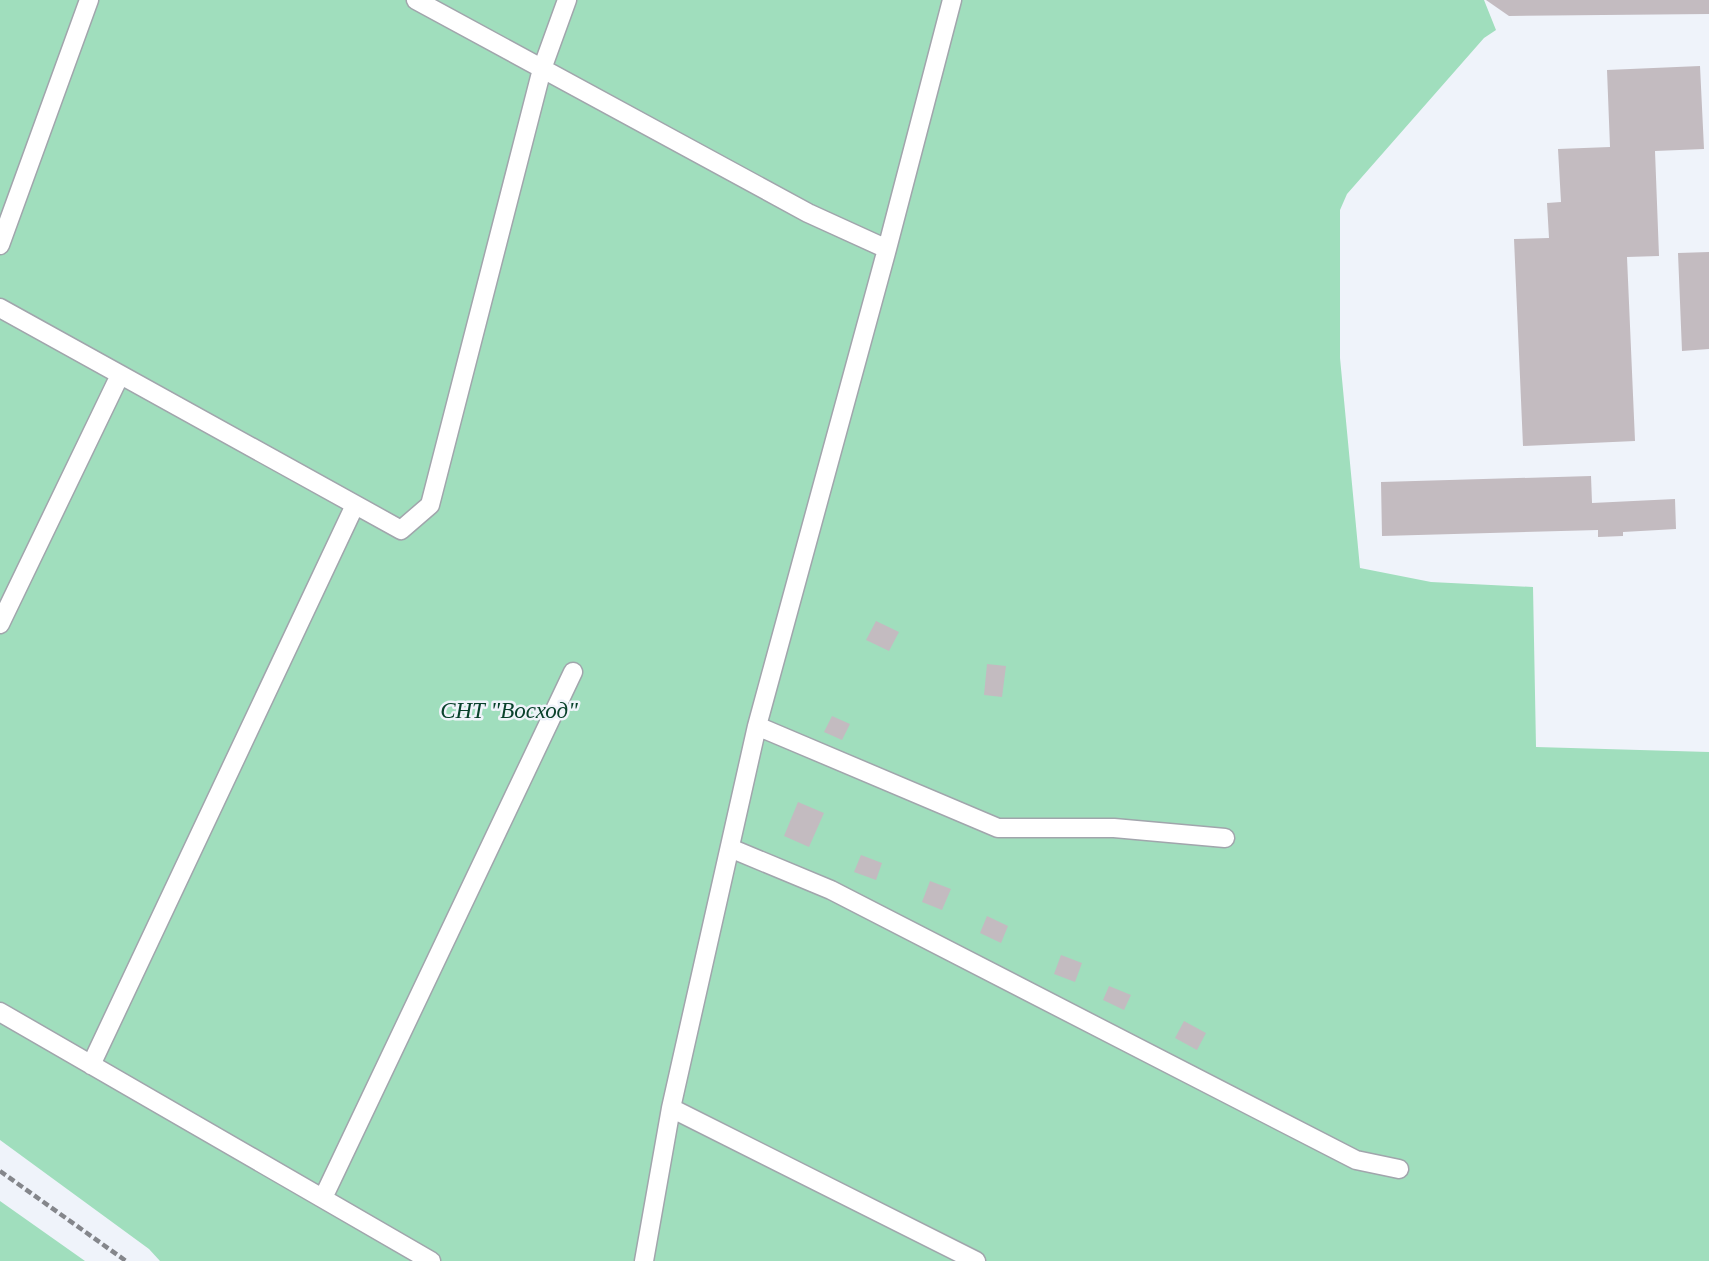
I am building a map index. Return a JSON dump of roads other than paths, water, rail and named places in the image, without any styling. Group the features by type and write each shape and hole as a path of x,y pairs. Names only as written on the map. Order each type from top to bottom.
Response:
{"lane":[{"path":"0,245 89,0"},
{"path":"416,0 808,213 887,249"},
{"path":"0,308 401,530 430,505 542,69 567,0"},
{"path":"644,1261 671,1108 757,726 952,0"},
{"path":"0,624 120,375"},
{"path":"90,1065 355,505"},
{"path":"323,1198 573,673"},
{"path":"757,726 998,828 1114,828 1225,838"},
{"path":"730,848 831,890 1356,1160 1399,1169"},
{"path":"0,1013 431,1261"},
{"path":"671,1108 976,1261"}],"park label":[{"name":"СНТ \"Восход\"","path":"509,710"}]}
